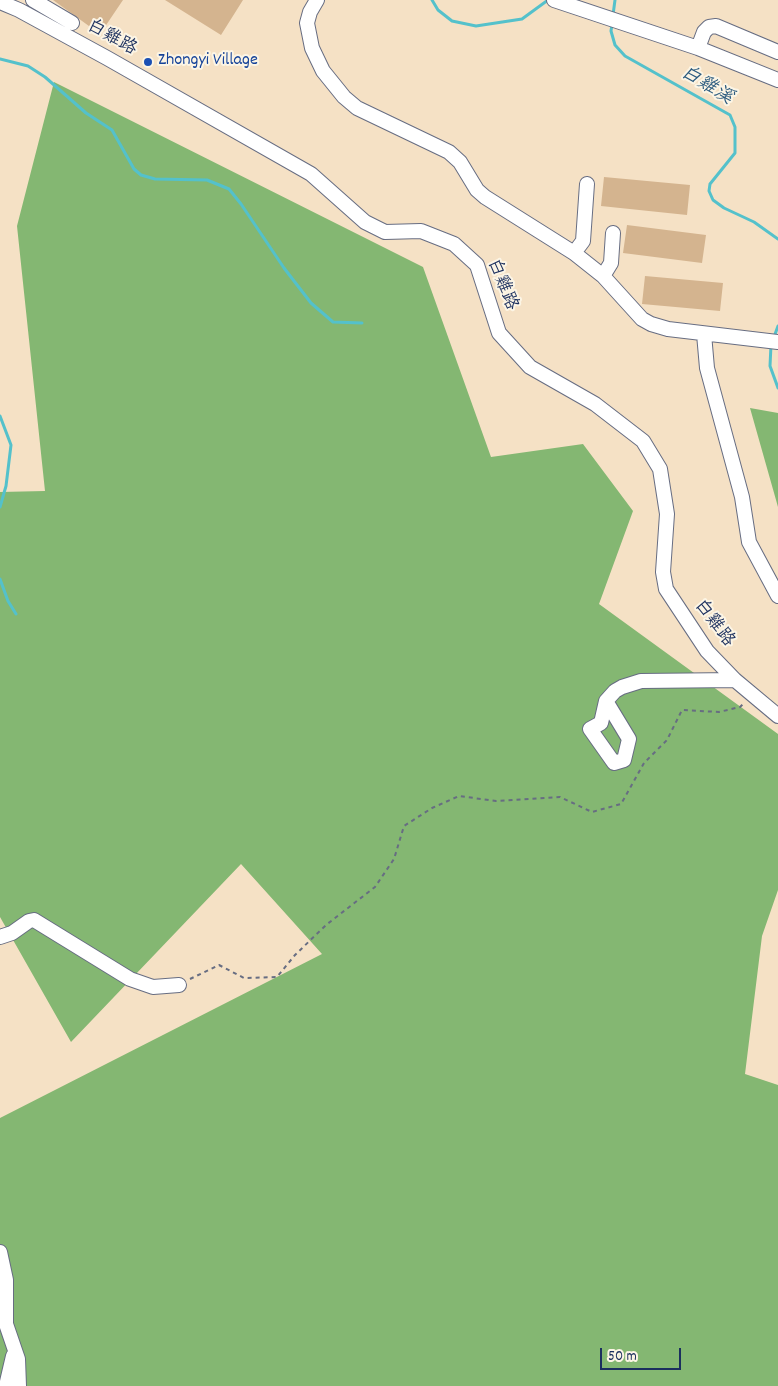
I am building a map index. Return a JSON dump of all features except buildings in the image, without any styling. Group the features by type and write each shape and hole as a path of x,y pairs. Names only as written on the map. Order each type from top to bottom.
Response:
{"street":[{"path":"33,0 72,24"},
{"path":"317,0 310,12 307,24 308,34 312,48 323,70 344,97 369,116 449,152 460,162 477,190 485,197 574,253 603,276 646,322 659,328 778,342"},
{"path":"554,0 698,48 778,80"},
{"name":"白雞路","path":"0,2 19,10 91,49 311,174 366,222 385,232 421,231 454,244 477,265 499,333 530,367 595,404 643,441 660,469 667,514 663,572 666,589 707,651 735,680 778,716"},
{"path":"698,48 704,32 709,27 716,26 778,52"},
{"path":"574,253 583,241 587,184"},
{"path":"603,276 611,263 613,233"},
{"path":"704,334 709,377 742,497 749,542 778,596"},
{"path":"606,701 622,687 641,681 735,680"},
{"path":"0,937 34,920 130,979 154,987 179,985"},
{"path":"0,1252 6,1280 6,1324 18,1359 18,1386"},
{"path":"6,1386 14,1351"}],"path":[{"path":"179,985 219,965 244,978 276,978 295,955 326,925 375,887 394,859 404,826 432,808 458,796 496,801 560,796 592,812 621,804 644,763 667,740 682,710 719,712 740,706 753,694"}],"green space":[{"path":"54,82 423,267 491,457 583,444 633,511 599,604 778,734 778,890 762,936 745,1074 778,1085 778,1386 0,1386 0,1118 322,954 241,864 71,1042 0,917 0,492 45,491 17,226"},
{"path":"750,408 778,413 778,507"}],"waterway":[{"name":"白雞溪","path":"432,0 438,10 452,21 476,26 522,19 548,0"},
{"name":"白雞溪","path":"613,15 615,0"},
{"name":"白雞溪","path":"612,24 611,31 615,45 625,56 730,115 735,127 735,153 710,184 709,191 713,200 724,208 754,222 778,239"},
{"path":"0,59 28,66 45,77 86,113 112,130 134,169 141,175 155,179 207,180 229,189 311,303 333,322 362,323"},
{"name":"白雞溪","path":"774,337 778,326"},
{"name":"白雞溪","path":"771,345 770,366 778,388"},
{"path":"0,416 11,445 6,486 0,507"},
{"path":"0,579 8,601 16,614"}],"place":[{"name":"Zhongyi Village","path":"148,62"}]}
